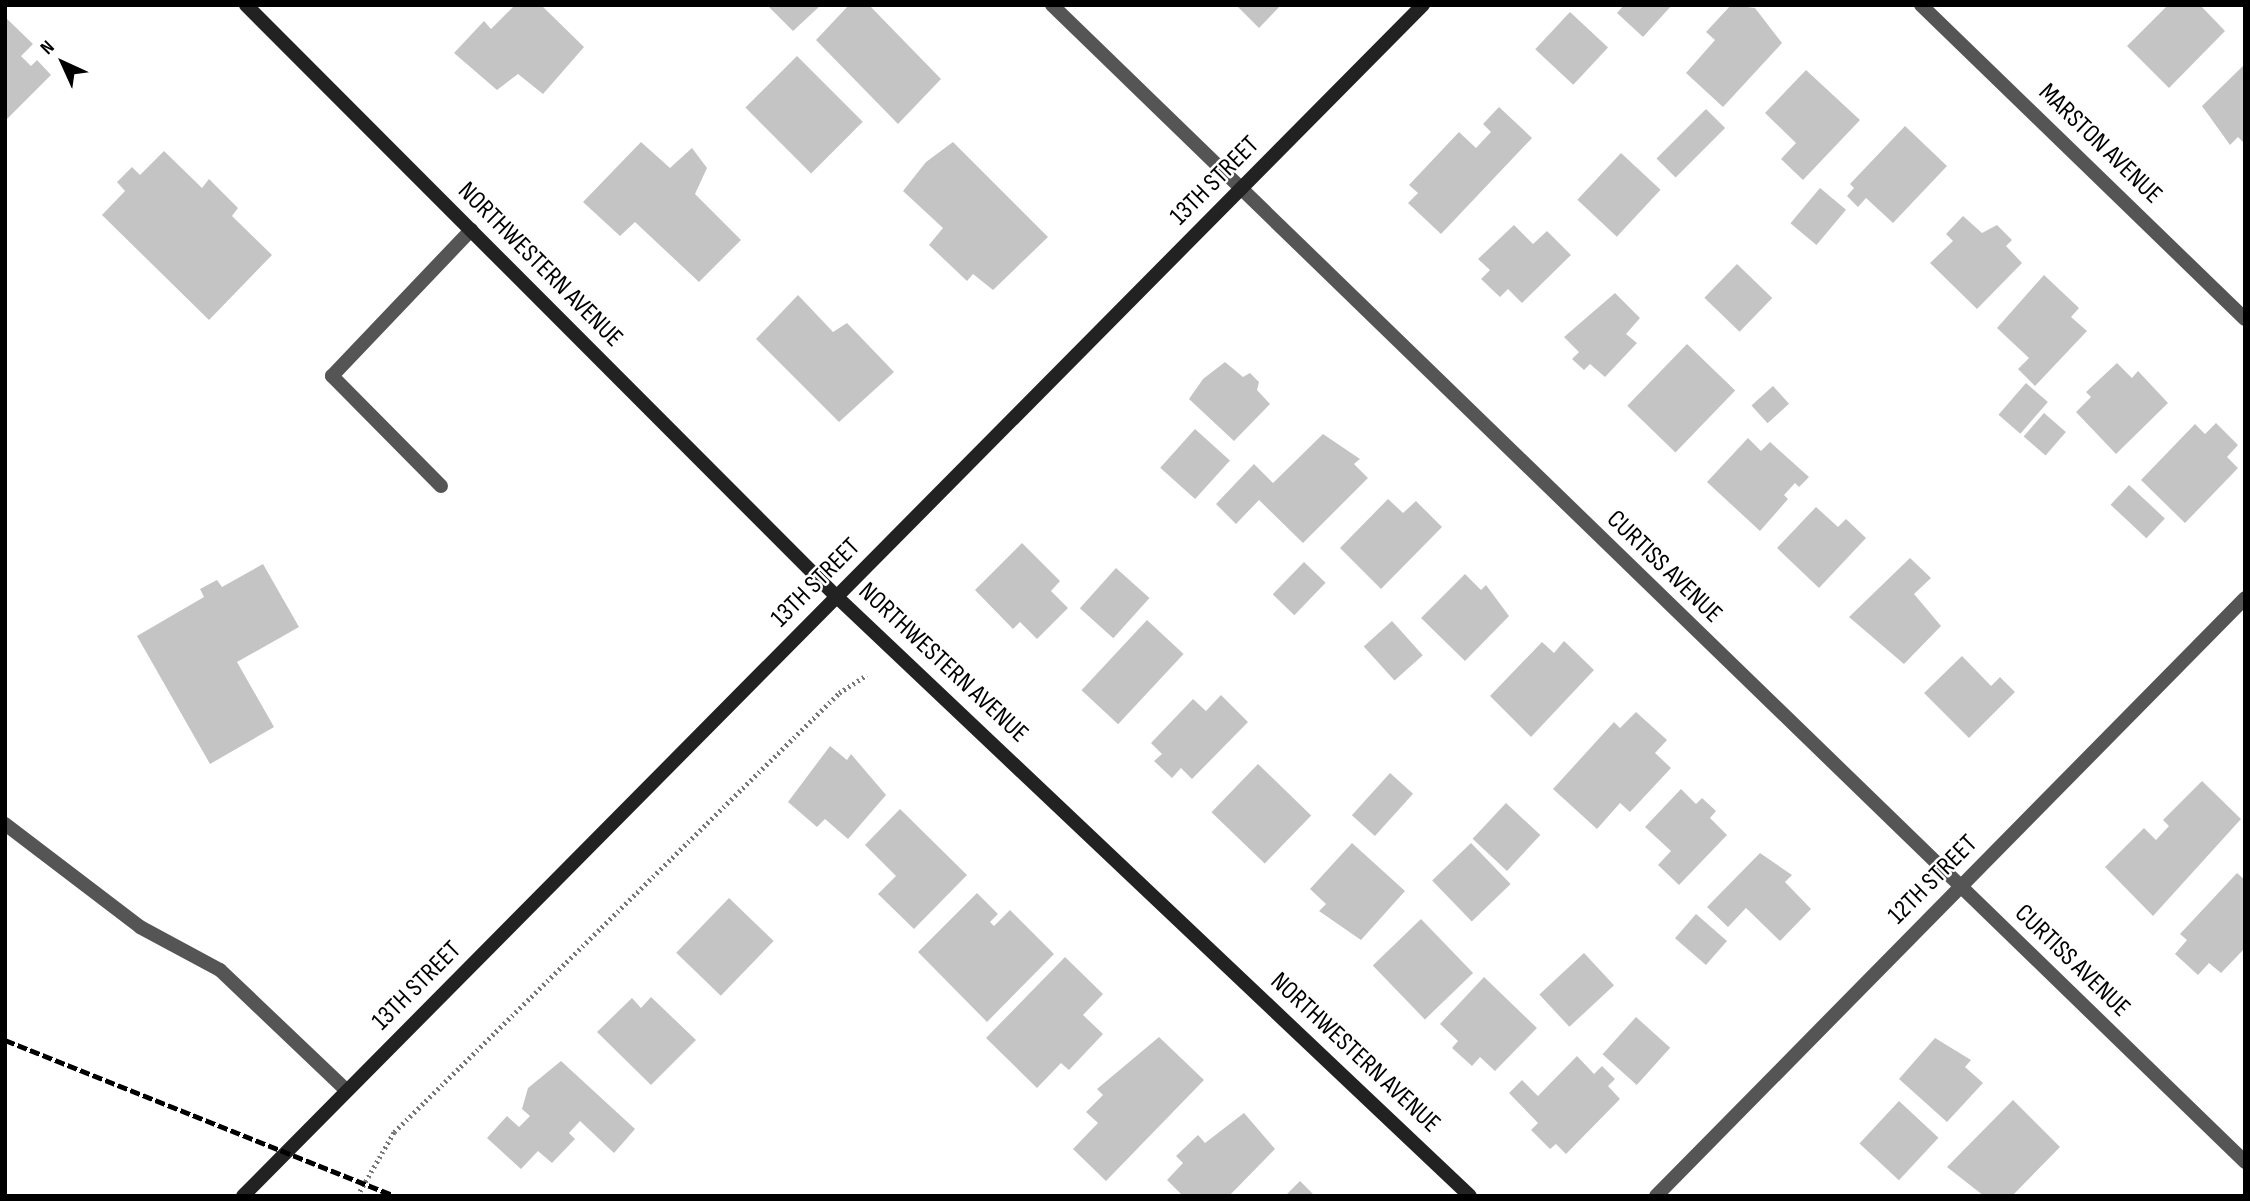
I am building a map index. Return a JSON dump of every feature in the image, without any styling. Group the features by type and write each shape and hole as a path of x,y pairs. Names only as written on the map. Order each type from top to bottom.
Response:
{"street":[{"name":"NORTHWESTERN AVENUE","path":"246,5 837,597 1470,1196"},
{"name":"CURTISS AVENUE","path":"1052,5 1239,191 2245,1162"},
{"name":"13TH STREET","path":"243,1196 1423,5"},
{"name":"MARSTON AVENUE","path":"1921,5 2245,319"},
{"path":"441,486 332,376 471,230"},
{"name":"12TH STREET","path":"1656,1196 2245,598"},
{"path":"5,824 140,927 220,970 347,1091"}],"path":[{"path":"357,1196 394,1132 829,703 867,675"}],"building":[{"path":"515,5 541,5 584,47 543,94 518,74 497,90 454,53 484,21 491,29"},
{"path":"767,5 821,5 793,31"},
{"path":"849,5 869,5 941,79 898,124 816,40"},
{"path":"1236,5 1281,5 1259,28"},
{"path":"1624,5 1672,5 1643,37 1617,13"},
{"path":"1731,5 1755,8 1782,43 1723,107 1686,73 1715,40 1706,32"},
{"path":"2168,5 2200,5 2225,31 2169,88 2127,46"},
{"path":"1570,12 1608,47 1573,85 1535,49"},
{"path":"5,17 33,44 21,56 31,66 37,60 51,75 5,121"},
{"path":"797,56 863,122 811,173 745,108"},
{"path":"2245,64 2245,144 2238,137 2230,145 2202,106"},
{"path":"1806,70 1860,120 1803,180 1781,159 1796,143 1765,113"},
{"path":"1499,107 1532,138 1441,234 1408,203 1418,193 1409,185 1459,132 1476,148 1491,132 1483,124"},
{"path":"1706,109 1725,128 1676,178 1657,158"},
{"path":"1905,126 1947,166 1893,223 1866,198 1858,207 1847,196 1854,188 1850,184"},
{"path":"641,142 670,168 692,148 707,168 695,194 741,240 699,282 635,222 620,236 583,202"},
{"path":"953,142 1048,237 993,290 973,274 967,281 929,245 943,228 903,191 926,162"},
{"path":"164,151 202,188 209,179 238,208 232,216 272,255 209,320 102,215 125,191 117,182 132,167 140,175"},
{"path":"1621,153 1660,190 1617,237 1577,200"},
{"path":"1820,188 1846,210 1816,245 1790,223"},
{"path":"1963,216 1982,233 1997,225 2012,240 2006,246 2022,263 1977,309 1930,263 1953,241 1946,234"},
{"path":"1514,225 1533,244 1547,231 1571,255 1522,303 1508,289 1500,297 1481,279 1490,270 1478,259"},
{"path":"1737,264 1772,298 1740,332 1704,298"},
{"path":"2044,275 2079,308 2071,317 2087,331 2035,386 2018,369 2029,358 1997,328"},
{"path":"1615,293 1640,318 1626,334 1637,343 1605,377 1590,364 1584,370 1572,359 1579,352 1564,337"},
{"path":"798,295 833,332 847,323 894,372 839,422 756,339"},
{"path":"1687,344 1735,391 1675,452 1627,406"},
{"path":"1225,362 1243,377 1250,373 1259,382 1257,390 1270,404 1234,441 1189,399 1203,379"},
{"path":"2117,363 2132,378 2138,371 2168,403 2116,454 2076,412 2091,397 2086,392"},
{"path":"2026,383 2048,402 2020,434 1998,415"},
{"path":"1773,386 1789,404 1768,423 1751,405"},
{"path":"2044,413 2066,432 2046,455 2024,436"},
{"path":"2216,423 2238,445 2227,457 2238,468 2185,523 2141,480 2195,424 2205,434"},
{"path":"1195,429 1230,460 1195,499 1160,468"},
{"path":"1323,434 1360,459 1354,464 1368,478 1303,543 1259,500 1236,524 1216,504 1254,464 1273,483"},
{"path":"1748,438 1761,451 1770,442 1809,477 1799,487 1795,483 1784,495 1788,499 1760,531 1707,482"},
{"path":"2129,485 2165,518 2146,538 2111,505"},
{"path":"1388,499 1403,513 1416,501 1442,527 1381,589 1340,548"},
{"path":"1816,507 1838,527 1846,519 1866,538 1819,588 1777,548"},
{"path":"1022,543 1060,581 1051,591 1068,608 1037,639 1020,622 1013,629 975,590"},
{"path":"1910,558 1931,578 1914,594 1941,626 1904,664 1849,617"},
{"path":"1304,562 1326,583 1294,615 1273,594"},
{"path":"263,564 299,627 237,662 274,727 210,764 137,636 204,597 200,589 217,580 222,587"},
{"path":"1116,568 1149,598 1113,638 1080,608"},
{"path":"1465,574 1481,590 1486,585 1509,616 1465,661 1421,618"},
{"path":"1147,620 1184,654 1118,724 1082,690"},
{"path":"1392,621 1423,655 1395,681 1364,646"},
{"path":"1564,641 1594,670 1531,737 1490,696 1542,642 1554,653"},
{"path":"1962,656 1991,686 2000,677 2015,692 1969,738 1924,693"},
{"path":"1221,695 1248,722 1192,779 1181,768 1172,778 1154,761 1162,754 1151,743 1193,699 1206,711"},
{"path":"1636,712 1667,740 1655,753 1671,768 1630,812 1620,803 1597,829 1553,789 1614,722 1620,728"},
{"path":"830,746 847,760 851,754 886,795 848,839 825,819 817,827 788,802"},
{"path":"1258,764 1311,815 1265,864 1211,812"},
{"path":"1390,773 1413,794 1375,836 1352,815"},
{"path":"2202,781 2241,819 2153,916 2105,867 2144,828 2156,840 2169,826 2163,820"},
{"path":"1681,789 1696,804 1702,798 1716,811 1710,818 1727,835 1679,885 1658,865 1671,851 1645,827"},
{"path":"1506,803 1540,835 1507,871 1473,839"},
{"path":"900,809 967,875 914,929 878,894 896,876 865,845"},
{"path":"1352,843 1405,891 1361,940 1319,911 1326,904 1310,889"},
{"path":"1471,843 1511,884 1472,922 1432,881"},
{"path":"1760,853 1792,875 1785,882 1811,909 1780,941 1746,908 1728,927 1707,907"},
{"path":"2237,873 2245,880 2245,948 2221,973 2209,963 2198,975 2175,954 2187,940 2180,934"},
{"path":"977,893 998,914 990,922 994,926 1010,910 1054,954 987,1022 918,952"},
{"path":"729,898 774,941 721,996 676,953"},
{"path":"1696,914 1727,941 1706,965 1675,938"},
{"path":"1421,919 1473,973 1425,1019 1373,966"},
{"path":"1584,953 1614,985 1569,1027 1539,995"},
{"path":"1065,957 1103,994 1083,1015 1103,1034 1069,1070 1061,1063 1037,1088 986,1038"},
{"path":"1484,977 1537,1028 1495,1071 1480,1057 1472,1066 1452,1048 1458,1041 1440,1024"},
{"path":"651,997 696,1040 651,1085 597,1032 632,998 641,1008"},
{"path":"1636,1017 1670,1048 1637,1085 1603,1054"},
{"path":"1159,1037 1204,1080 1106,1181 1073,1149 1098,1123 1086,1112 1103,1095 1097,1089"},
{"path":"1935,1038 1971,1060 1965,1067 1983,1083 1947,1122 1899,1079"},
{"path":"1577,1056 1594,1074 1602,1066 1615,1079 1608,1086 1620,1099 1566,1154 1556,1144 1550,1149 1531,1130 1538,1123 1509,1093 1522,1080 1538,1096"},
{"path":"561,1061 635,1129 614,1153 580,1121 569,1133 575,1139 552,1163 538,1151 521,1169 487,1138 507,1116 519,1127 530,1116 522,1109 528,1088"},
{"path":"2013,1100 2060,1147 2012,1196 1984,1196 1947,1167"},
{"path":"1899,1101 1938,1138 1899,1180 1859,1143"},
{"path":"1244,1113 1275,1149 1229,1196 1183,1196 1167,1180 1183,1163 1176,1156 1198,1135 1205,1143"},
{"path":"1300,1181 1315,1196 1285,1196"}],"railway":[{"path":"5,1040 396,1196"}]}
